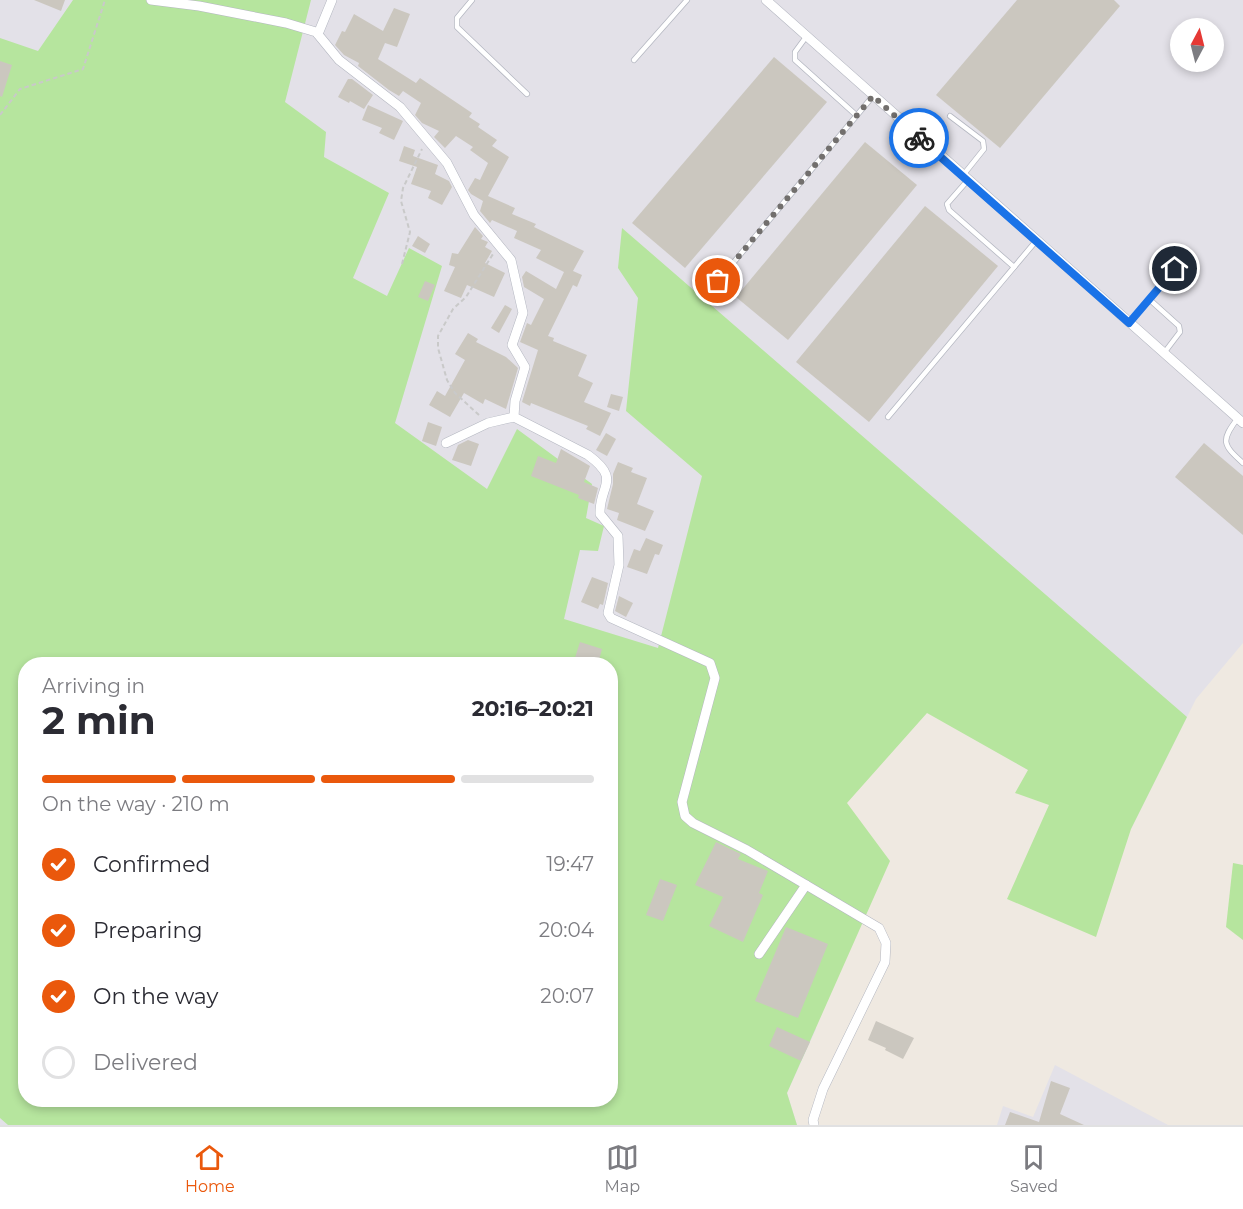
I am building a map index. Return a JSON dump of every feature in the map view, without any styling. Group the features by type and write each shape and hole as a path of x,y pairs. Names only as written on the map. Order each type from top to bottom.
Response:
{"street":[{"path":"151,0 200,6 275,21 318,34 339,60 400,107 428,138 447,163 474,215 511,260 522,303 520,325 512,345 525,367 515,401 514,417"},
{"path":"318,34 332,0"},
{"path":"766,0 1240,421"},
{"path":"446,443 488,423 514,417 588,455 605,472 607,488 600,514 618,536 619,565 608,607 611,618 710,663 714,668 715,678 682,801 685,816 693,823 747,850 879,928 886,943 885,962 823,1089 813,1120 814,1125"},
{"path":"759,954 806,885"}],"lane":[{"path":"472,0 457,18 457,27 527,94"},
{"path":"634,60 687,0"},
{"path":"807,37 795,52 795,60 856,115"},
{"path":"718,281 873,96"},
{"path":"950,116 983,141 984,149 947,204 949,210 1014,267"},
{"path":"888,417 1036,241"},
{"path":"1129,323 1188,254"},
{"path":"1149,299 1179,326 1180,332 1164,353"},
{"path":"1240,421 1227,432 1225,440 1228,449 1243,464"}],"path":[{"path":"0,115 20,89 83,69 105,0"},
{"path":"402,264 410,232 401,201 403,188 428,138"},
{"path":"488,423 455,393 447,380 438,348 438,336 453,309 466,297 499,244"}],"shaded area":[{"path":"0,0 1243,0 1243,643 1196,699 1131,829 803,641 816,1029 787,1093 797,1125 0,1125"},
{"path":"1055,1065 1168,1125 997,1125 1003,1106 1033,1117"}],"green space":[{"path":"73,0 311,0 285,102 326,132 324,157 389,193 353,278 387,296 409,248 442,266 395,423 487,489 517,429 592,484 586,518 604,526 598,551 580,550 564,619 658,648 702,476 626,411 638,298 618,268 622,228 1187,717 1131,829 1096,937 1007,899 1049,805 1015,793 1028,770 927,713 847,803 890,861 787,1093 797,1125 8,1125 0,1118 0,38 38,51"},
{"path":"1233,863 1243,865 1243,940 1226,927"}],"building":[{"path":"34,0 65,0 61,11"},
{"path":"1017,0 1114,0 1120,6 1000,148 936,95"},
{"path":"394,8 410,14 397,47 385,43 378,59 416,83 420,78 472,113 469,117 480,124 478,127 497,140 492,146 509,157 488,196 515,208 512,214 536,224 534,227 584,251 573,271 582,275 577,287 573,285 548,336 554,338 553,341 587,355 578,376 593,383 584,402 611,413 600,436 586,429 588,426 531,403 530,406 522,402 538,350 520,342 527,323 531,325 544,299 524,287 522,277 526,271 556,289 564,272 536,258 541,250 514,238 517,231 492,220 490,223 480,211 483,201 468,190 475,178 480,180 488,163 470,150 473,147 456,136 445,148 434,137 439,131 422,123 415,115 421,103 403,91 399,96 389,90 358,66 359,63 344,55 335,45 354,14 383,31"},
{"path":"774,57 827,102 685,268 632,223"},
{"path":"0,61 12,65 2,97 0,96"},
{"path":"348,79 352,79 373,95 364,109 338,97"},
{"path":"368,105 403,121 394,140 379,133 382,128 362,120"},
{"path":"865,142 917,185 788,340 736,297"},
{"path":"404,146 415,150 413,156 438,165 435,174 449,181 452,187 442,205 428,198 431,191 411,184 417,167 399,161"},
{"path":"925,206 998,266 869,422 796,362"},
{"path":"475,227 483,236 481,239 488,242 485,247 492,251 485,263 505,273 494,297 467,285 461,298 444,291 455,267 449,265 452,253 458,254"},
{"path":"418,236 430,244 425,253 412,246"},
{"path":"425,281 435,285 428,301 418,297"},
{"path":"505,305 512,309 499,333 491,328"},
{"path":"468,333 478,339 476,342 506,357 518,368 506,409 485,399 483,404 464,393 450,417 429,405 437,391 445,396 465,360 455,354"},
{"path":"611,394 623,397 619,411 607,407"},
{"path":"428,422 442,427 436,446 422,441"},
{"path":"606,433 616,439 607,456 596,450"},
{"path":"468,440 479,444 471,466 452,460 458,445"},
{"path":"1204,443 1243,476 1243,535 1175,477"},
{"path":"561,449 590,466 584,482 598,488 594,504 578,498 579,495 531,476 538,456 556,463"},
{"path":"618,462 633,468 631,472 647,478 637,504 654,511 645,531 617,520 619,513 607,509 613,474"},
{"path":"646,538 663,545 659,555 655,554 647,574 627,567 634,549 640,551"},
{"path":"592,577 608,583 603,605 600,604 598,609 581,602"},
{"path":"619,596 633,603 626,617 615,611"},
{"path":"580,642 602,649 600,657 575,657"},
{"path":"716,842 741,854 738,859 768,871 759,893 763,895 743,942 709,926 723,897 695,885"},
{"path":"660,879 677,885 663,921 646,915"},
{"path":"786,927 828,944 798,1018 755,1001"},
{"path":"876,1021 914,1038 903,1059 868,1040"},
{"path":"777,1027 810,1042 801,1061 769,1046"},
{"path":"1051,1081 1070,1088 1060,1114 1084,1125 1005,1125 1010,1112 1039,1122"}],"way so far":[{"path":"718,281 873,96 919,138"}],"route":[{"path":"919,138 1129,323 1175,269"}]}
